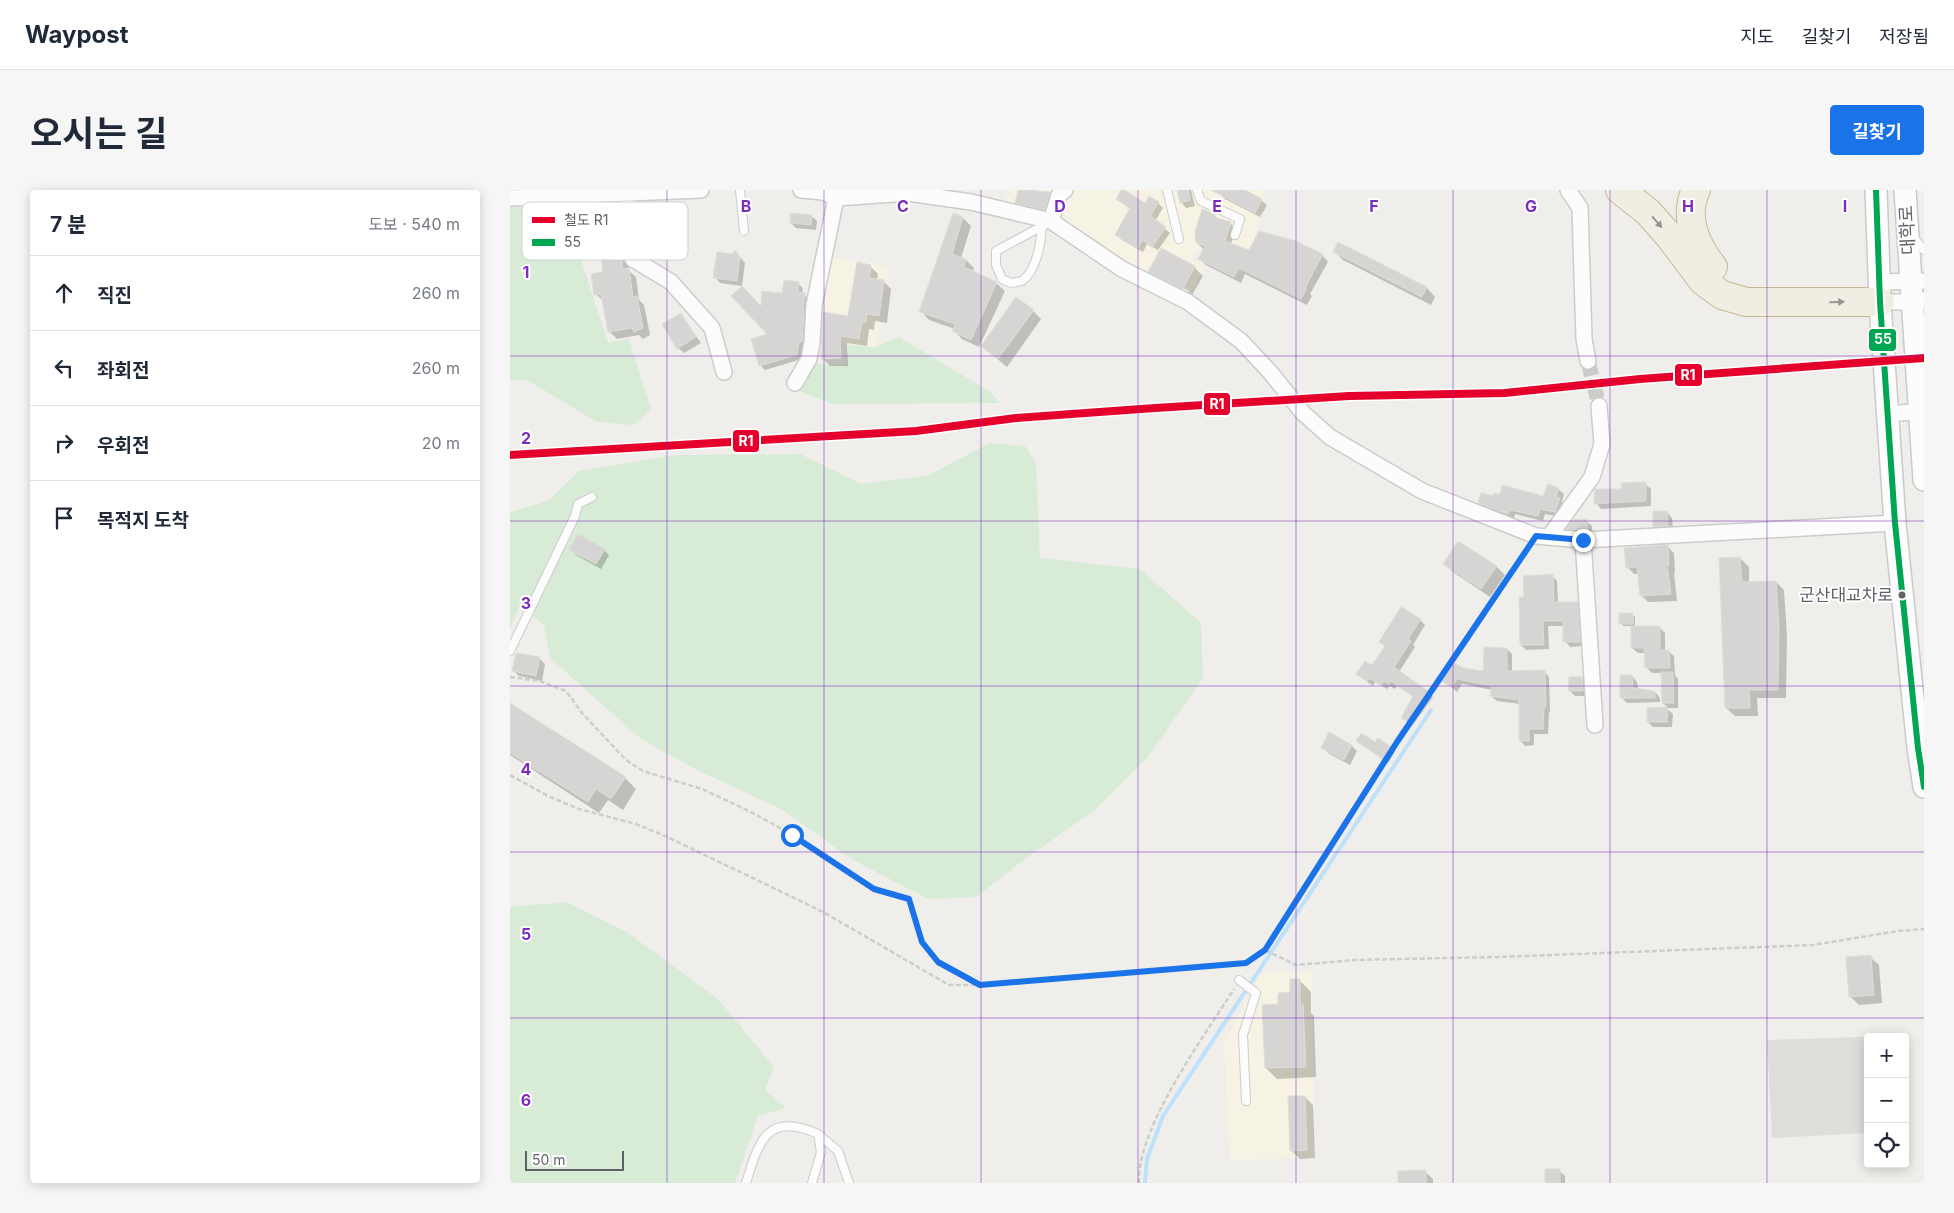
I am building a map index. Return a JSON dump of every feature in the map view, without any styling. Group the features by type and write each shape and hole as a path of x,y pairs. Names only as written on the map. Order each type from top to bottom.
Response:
{"highway":[{"path":"1620,190 1648,212 1670,237 1703,281 1722,295 1746,302 1880,292"},
{"path":"1696,190 1693,197 1691,221 1694,238 1702,253 1715,269 1732,280 1759,288 1880,292"}],"street":[{"path":"510,198 701,190"},
{"path":"801,190 823,192 836,198 908,193 971,202 1047,223 1122,269 1188,302 1241,341 1270,372 1303,413 1330,438 1422,492 1543,536 1583,540 1895,523"},
{"path":"1047,223 1059,195 1065,190"},
{"path":"1568,190 1580,208 1584,339 1588,362"},
{"name":"대학로","path":"1876,190 1880,292 1895,523 1918,748 1924,787"},
{"name":"대학로","path":"1905,190 1906,229 1917,291 1920,334 1924,480"},
{"path":"629,202 631,194"},
{"path":"794,383 809,359 814,305 836,198"},
{"path":"635,260 671,282 712,328 724,372"},
{"path":"1880,292 1917,291"},
{"path":"1543,536 1592,477 1602,444 1599,406"},
{"path":"1888,414 1922,411"},
{"path":"1583,540 1595,725"}],"lane":[{"path":"740,190 744,231"},
{"path":"1167,190 1179,239"},
{"path":"1197,190 1201,201 1240,219 1235,234"},
{"path":"1047,223 1033,266 1023,280 1012,283 1002,279 996,265 996,251 1047,223"},
{"path":"1906,229 1924,250"},
{"path":"510,651 575,516 578,504 592,497"},
{"path":"1242,982 1256,993 1243,1035 1246,1102"},
{"path":"746,1183 756,1152 768,1132 788,1125 802,1127 818,1134 838,1151 849,1183"},
{"path":"812,1183 821,1152 818,1134"}],"path":[{"path":"510,775 548,796 579,809 636,824 665,836 757,880 824,913 949,985 980,985 1246,963 1265,950 1397,742 1543,536"},
{"path":"510,677 540,681 566,691 582,713 626,760 643,771 702,789 746,810 792,835 874,889 909,899 922,942 938,962 980,985"},
{"path":"1265,950 1296,965 1354,960 1508,957 1813,945 1898,931 1924,929"},
{"path":"1139,1183 1144,1148 1161,1109 1173,1087 1242,982 1246,963"}],"shaded area":[{"path":"1008,190 1264,190 1266,203 1242,274 1198,248 1193,260 1205,267 1189,296 1125,262 1005,205"},
{"path":"830,257 889,267 876,347 818,341 819,305"},
{"path":"1312,971 1314,1158 1230,1160 1224,1041 1262,973"},
{"path":"1864,1037 1864,1133 1772,1138 1767,1040"}],"green space":[{"path":"510,207 522,207 522,260 581,260 608,343 629,339 651,409 634,425 597,422 529,381 510,379"},
{"path":"899,337 989,391 1000,403 831,404 800,391 815,364 845,365 849,345 876,347"},
{"path":"990,443 1025,446 1036,463 1040,558 1140,569 1201,623 1203,678 1147,758 1095,810 1029,856 976,897 928,899 853,860 783,810 693,768 641,739 550,658 544,625 520,605 510,629 510,512 548,501 579,471 675,455 800,454 861,484 927,476"},
{"path":"566,902 628,933 718,999 774,1067 765,1090 786,1108 758,1116 735,1183 510,1183 510,907"}],"building":[{"path":"1018,190 1050,192 1045,210 1015,203"},
{"path":"1121,190 1125,190 1145,203 1149,196 1159,202 1150,216 1166,227 1153,246 1142,240 1138,248 1115,235 1130,208 1116,199"},
{"path":"1177,190 1188,190 1190,200 1180,203"},
{"path":"1211,190 1245,190 1262,199 1255,213"},
{"path":"1202,209 1215,214 1214,217 1231,222 1225,241 1249,250 1259,231 1296,241 1323,254 1301,299 1239,268 1234,277 1198,259 1205,246 1196,243 1195,232"},
{"path":"790,213 812,215 811,225 790,223"},
{"path":"953,213 963,217 952,254 966,259 964,267 997,282 971,340 952,331 955,324 919,312"},
{"path":"1338,242 1427,287 1422,297 1333,252"},
{"path":"1161,248 1195,266 1183,289 1148,272"},
{"path":"735,250 740,257 737,281 713,278 717,252 732,254"},
{"path":"602,260 622,260 623,269 629,268 633,297 637,296 643,328 634,332 632,328 608,332 601,294 594,295 591,274 603,272"},
{"path":"857,262 871,265 869,278 884,280 879,316 867,314 866,322 862,322 859,339 840,336 841,358 821,359 823,312 848,316"},
{"path":"784,280 799,282 798,292 805,293 802,342 799,342 797,355 759,366 751,339 767,334 731,296 742,286 761,306 762,291 782,293"},
{"path":"1016,297 1034,310 998,359 981,346"},
{"path":"681,313 696,337 677,349 662,324"},
{"path":"1646,482 1646,501 1594,504 1595,489 1622,489 1621,483"},
{"path":"1548,484 1559,488 1556,497 1560,498 1555,512 1540,509 1538,516 1510,510 1508,514 1478,503 1481,493 1493,496 1494,493 1500,494 1502,485 1543,496"},
{"path":"1653,511 1667,511 1668,526 1653,527"},
{"path":"1587,519 1587,530 1566,529 1573,520"},
{"path":"578,534 605,549 596,564 569,550"},
{"path":"1458,541 1497,566 1481,589 1443,564"},
{"path":"1668,545 1669,566 1667,566 1671,594 1640,596 1637,567 1626,568 1624,548"},
{"path":"1740,557 1742,582 1776,581 1779,627 1778,690 1749,690 1750,708 1725,708 1719,558"},
{"path":"1553,574 1554,602 1578,602 1580,642 1563,642 1563,621 1543,621 1544,645 1520,645 1519,597 1524,597 1523,576"},
{"path":"1401,607 1421,619 1408,639 1411,641 1394,667 1428,691 1406,721 1401,718 1413,696 1391,681 1389,684 1384,681 1381,685 1369,678 1367,681 1356,674 1365,661 1372,665 1385,646 1379,642"},
{"path":"1619,613 1633,613 1633,624 1619,624"},
{"path":"1631,626 1660,626 1660,650 1669,650 1670,668 1645,668 1644,648 1631,648"},
{"path":"1484,647 1507,648 1507,671 1545,670 1546,707 1544,707 1543,729 1529,729 1529,741 1519,741 1519,700 1490,696 1492,686 1457,679 1452,687 1442,681 1454,663 1463,668 1483,671"},
{"path":"516,653 540,657 536,676 512,671"},
{"path":"1661,672 1673,672 1674,703 1662,703"},
{"path":"1620,675 1632,675 1633,688 1655,691 1655,698 1620,698"},
{"path":"1569,677 1582,677 1583,691 1568,691"},
{"path":"510,703 626,777 611,799 596,789 588,802 510,753"},
{"path":"1668,707 1667,722 1647,722 1647,708"},
{"path":"1329,732 1352,745 1344,760 1321,748"},
{"path":"1361,733 1375,742 1378,738 1391,747 1383,759 1356,741"},
{"path":"1871,955 1874,995 1849,997 1846,957"},
{"path":"1290,979 1300,979 1300,1004 1303,1004 1306,1067 1265,1068 1262,1005 1278,1004 1278,993 1290,992"},
{"path":"1288,1096 1305,1096 1307,1150 1290,1151"},
{"path":"1545,1169 1560,1169 1560,1183 1545,1183"},
{"path":"1426,1170 1426,1183 1398,1183 1398,1171"}],"waterway":[{"path":"1145,1183 1147,1159 1163,1116 1431,710"}],"tunnel":[{"path":"1588,361 1599,406"}],"rail line":[{"name":"R1","path":"510,455 916,431 1016,418 1155,408 1349,396 1505,393 1640,379 1924,358"}],"transit line":[{"name":"55","path":"1876,190 1880,302 1895,523 1918,748 1924,787"}],"place":[{"name":"군산대교차로","path":"1902,595"}],"route":[{"path":"792,835 874,889 909,899 922,942 938,962 980,985 1246,963 1265,950 1397,742 1536,536 1583,540"}]}
